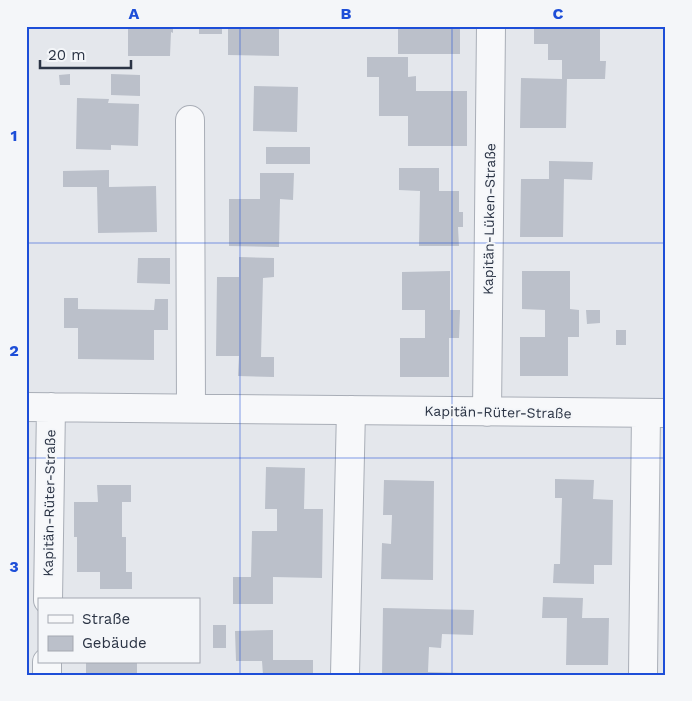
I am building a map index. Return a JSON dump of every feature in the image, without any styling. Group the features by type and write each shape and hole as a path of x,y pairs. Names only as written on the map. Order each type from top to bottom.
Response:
{"street":[{"name":"Kapitän-Lüken-Straße","path":"487,412 491,26"},
{"path":"190,120 191,408"},
{"name":"Kapitän-Rüter-Straße","path":"48,598 39,407 656,413 643,675"},
{"path":"345,675 351,410"}],"building":[{"path":"128,26 173,26 170,56 128,56"},
{"path":"199,26 222,26 222,34 199,34"},
{"path":"228,26 279,26 279,56 228,55"},
{"path":"398,26 460,26 460,54 398,54"},
{"path":"534,26 580,26 580,29 600,29 600,61 606,61 605,79 567,79 566,128 520,128 521,78 562,79 562,60 548,60 548,44 534,44"},
{"path":"367,57 408,57 408,77 416,76 416,91 467,91 467,146 408,146 408,116 379,116 379,77 367,77"},
{"path":"70,74 70,85 60,85 59,75"},
{"path":"111,74 140,75 140,96 111,95"},
{"path":"254,86 298,87 297,132 253,131"},
{"path":"77,98 109,99 108,103 139,104 138,146 111,145 111,150 76,149"},
{"path":"266,147 310,147 310,164 266,164"},
{"path":"549,161 593,162 592,180 564,179 563,237 520,237 521,179 549,179"},
{"path":"399,168 439,168 439,191 459,191 459,212 463,212 463,227 458,227 459,246 419,246 420,191 399,190"},
{"path":"109,170 109,187 156,186 157,232 98,233 97,187 63,187 63,171"},
{"path":"260,173 294,173 293,200 280,199 279,247 229,246 229,199 260,199"},
{"path":"239,257 274,258 274,277 263,278 261,357 274,357 274,377 238,376 239,356 216,356 217,277 239,277"},
{"path":"138,258 170,258 170,284 137,283"},
{"path":"450,271 450,310 460,310 459,338 449,338 449,377 400,377 400,338 425,338 425,310 402,310 402,272"},
{"path":"522,271 570,271 570,309 579,310 579,337 568,337 568,376 520,376 520,337 545,337 545,310 522,309"},
{"path":"64,298 78,298 78,309 154,310 155,299 168,299 168,330 154,330 154,360 78,359 78,328 64,328"},
{"path":"586,310 600,310 600,323 587,324"},
{"path":"616,330 626,330 626,345 616,345"},
{"path":"266,467 305,468 304,509 323,509 322,578 273,577 273,604 233,604 233,577 251,577 252,531 277,531 277,509 265,509"},
{"path":"555,479 594,480 593,499 613,500 612,565 594,565 594,584 553,583 554,564 560,564 562,498 555,498"},
{"path":"384,480 434,481 433,580 381,579 382,543 391,544 392,515 383,515"},
{"path":"97,485 131,485 131,502 122,502 122,537 126,537 126,572 132,572 132,589 100,589 100,572 77,572 74,502 98,502"},
{"path":"543,597 583,598 582,618 609,618 608,665 566,665 567,618 542,618"},
{"path":"383,608 474,610 473,635 442,634 441,648 429,647 428,672 461,673 461,675 382,675"},
{"path":"213,625 226,625 226,648 213,648"},
{"path":"273,630 273,660 313,660 313,675 263,675 262,661 236,661 235,631"},
{"path":"86,664 137,664 137,675 86,675"}]}
